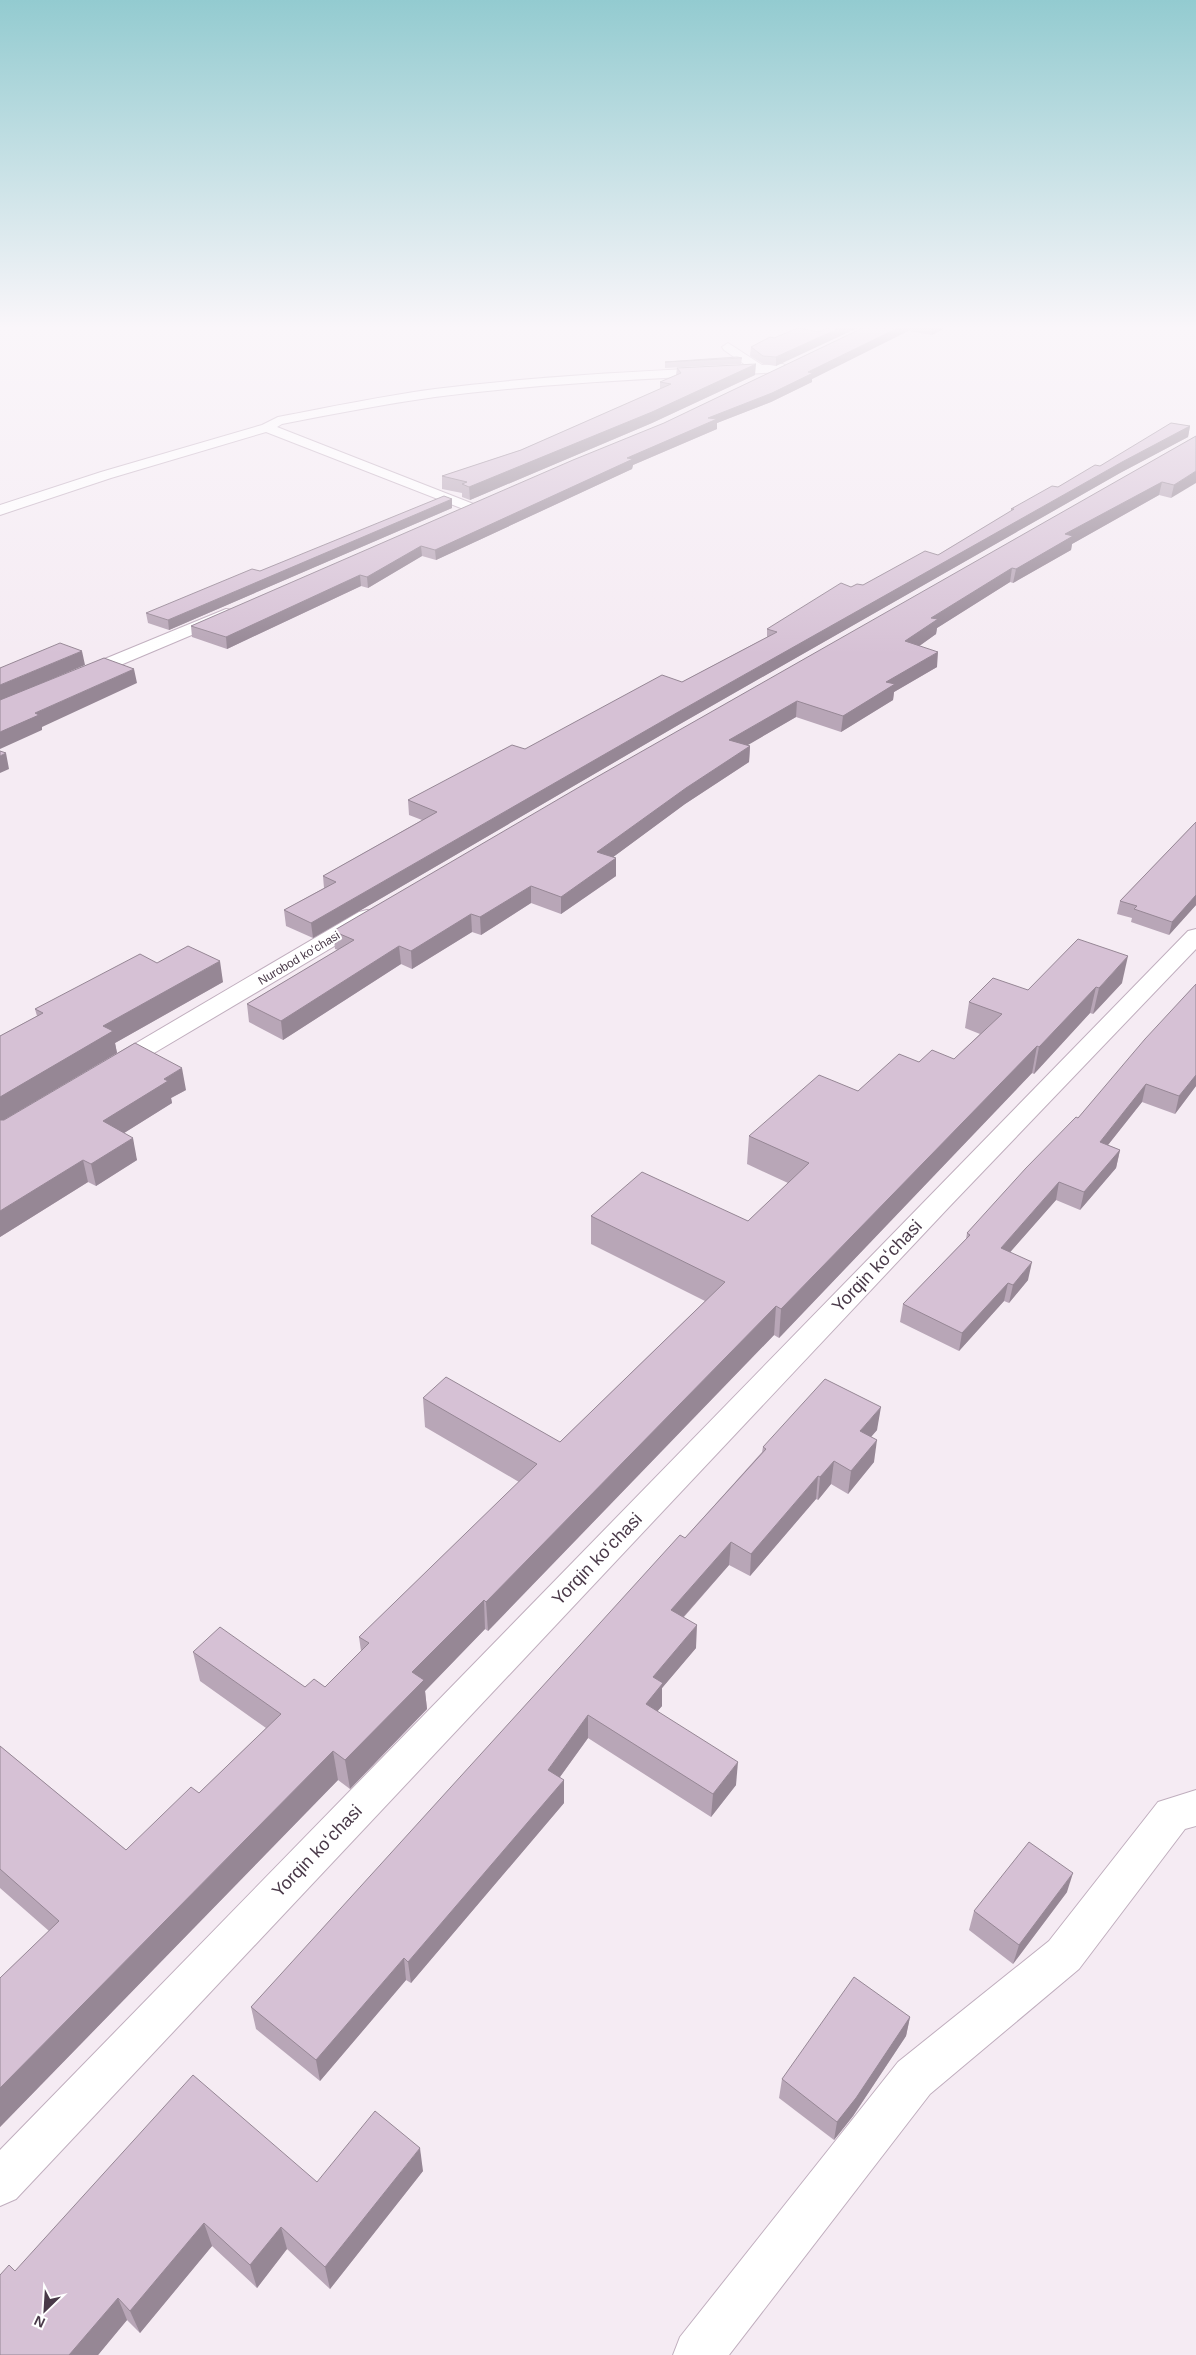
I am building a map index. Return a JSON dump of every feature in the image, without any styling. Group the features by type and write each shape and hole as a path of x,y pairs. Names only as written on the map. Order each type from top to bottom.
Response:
{"street":[{"path":"0,510 106,475 243,435"},
{"path":"285,435 475,506 453,515"},
{"path":"61,684 244,607"},
{"name":"Nurobod koʻchasi","path":"94,1079 382,908"},
{"name":"Yorqin koʻchasi","path":"0,2183 940,1200 1196,936"},
{"path":"698,2355 914,2078 1064,1955 1172,1815 1196,1808"}],"building":[{"path":"555,435 596,435 469,487 462,484 467,482 442,476 521,450"},
{"path":"635,435 680,435 627,458 633,459 435,550 421,546 367,577 360,575 226,637 191,626"},
{"path":"1151,435 1173,435 680,711 311,923 284,910 336,882 323,876 437,812 408,800 512,745 525,749 662,675 682,682 777,632 767,629 841,583 851,587 857,584 863,585 925,551 938,555 1014,509 1011,509 1052,486 1058,487 1095,465 1100,466"},
{"path":"1196,436 1196,471 1174,485 1162,482 1065,534 1073,536 1016,569 1012,568 931,618 938,619 905,641 938,652 886,682 895,684 843,716 797,701 729,740 750,746 686,788 597,852 616,858 561,897 531,886 480,917 471,914 411,951 399,946 281,1021 247,1004 354,940 333,931 581,786"},
{"path":"444,496 452,499 168,620 146,613 252,569 260,571"},
{"path":"60,643 82,651 0,685 0,668"},
{"path":"104,658 134,669 35,713 39,715 0,732 0,700"},
{"path":"1196,822 1196,895 1172,922 1134,909 1137,906 1120,901"},
{"path":"1078,939 1128,956 1099,988 1096,987 1039,1047 1037,1046 781,1309 776,1306 486,1602 484,1600 412,1672 424,1680 345,1760 333,1751 0,2088 0,1978 59,1921 0,1869 0,1746 126,1850 191,1787 199,1793 281,1714 193,1652 220,1627 305,1687 314,1679 325,1687 369,1643 359,1637 537,1464 423,1398 446,1377 560,1442 725,1282 591,1216 642,1172 748,1221 809,1163 749,1136 819,1075 858,1091 899,1054 919,1062 932,1050 954,1059 1002,1014 969,1002 993,978 1028,990"},
{"path":"188,946 220,961 103,1026 113,1031 0,1097 0,1036 43,1013 35,1009 140,954 157,963"},
{"path":"1196,984 1196,1075 1179,1096 1146,1084 1100,1142 1120,1150 1084,1192 1059,1182 1001,1248 1032,1262 1013,1285 1008,1283 962,1333 903,1304 970,1235 967,1233 1026,1168 1076,1117 1078,1118 1145,1039"},
{"path":"135,1043 182,1068 164,1079 168,1081 103,1121 133,1138 91,1164 83,1160 0,1211 0,1120 4,1120"},
{"path":"825,1379 881,1407 860,1431 877,1440 851,1471 834,1461 820,1477 818,1476 751,1554 731,1542 671,1610 697,1625 653,1677 663,1683 646,1704 738,1762 713,1794 588,1715 548,1770 564,1780 408,1962 404,1958 316,2060 251,2007 680,1535 685,1538 766,1449 763,1447"},
{"path":"1029,1842 1073,1873 1019,1945 974,1911"},
{"path":"854,1977 910,2017 856,2098 837,2122 782,2079"},
{"path":"193,2075 317,2182 375,2111 420,2148 325,2267 281,2227 250,2265 204,2223 130,2311 118,2298 69,2355 0,2355 0,2275 9,2265 15,2271"}]}
